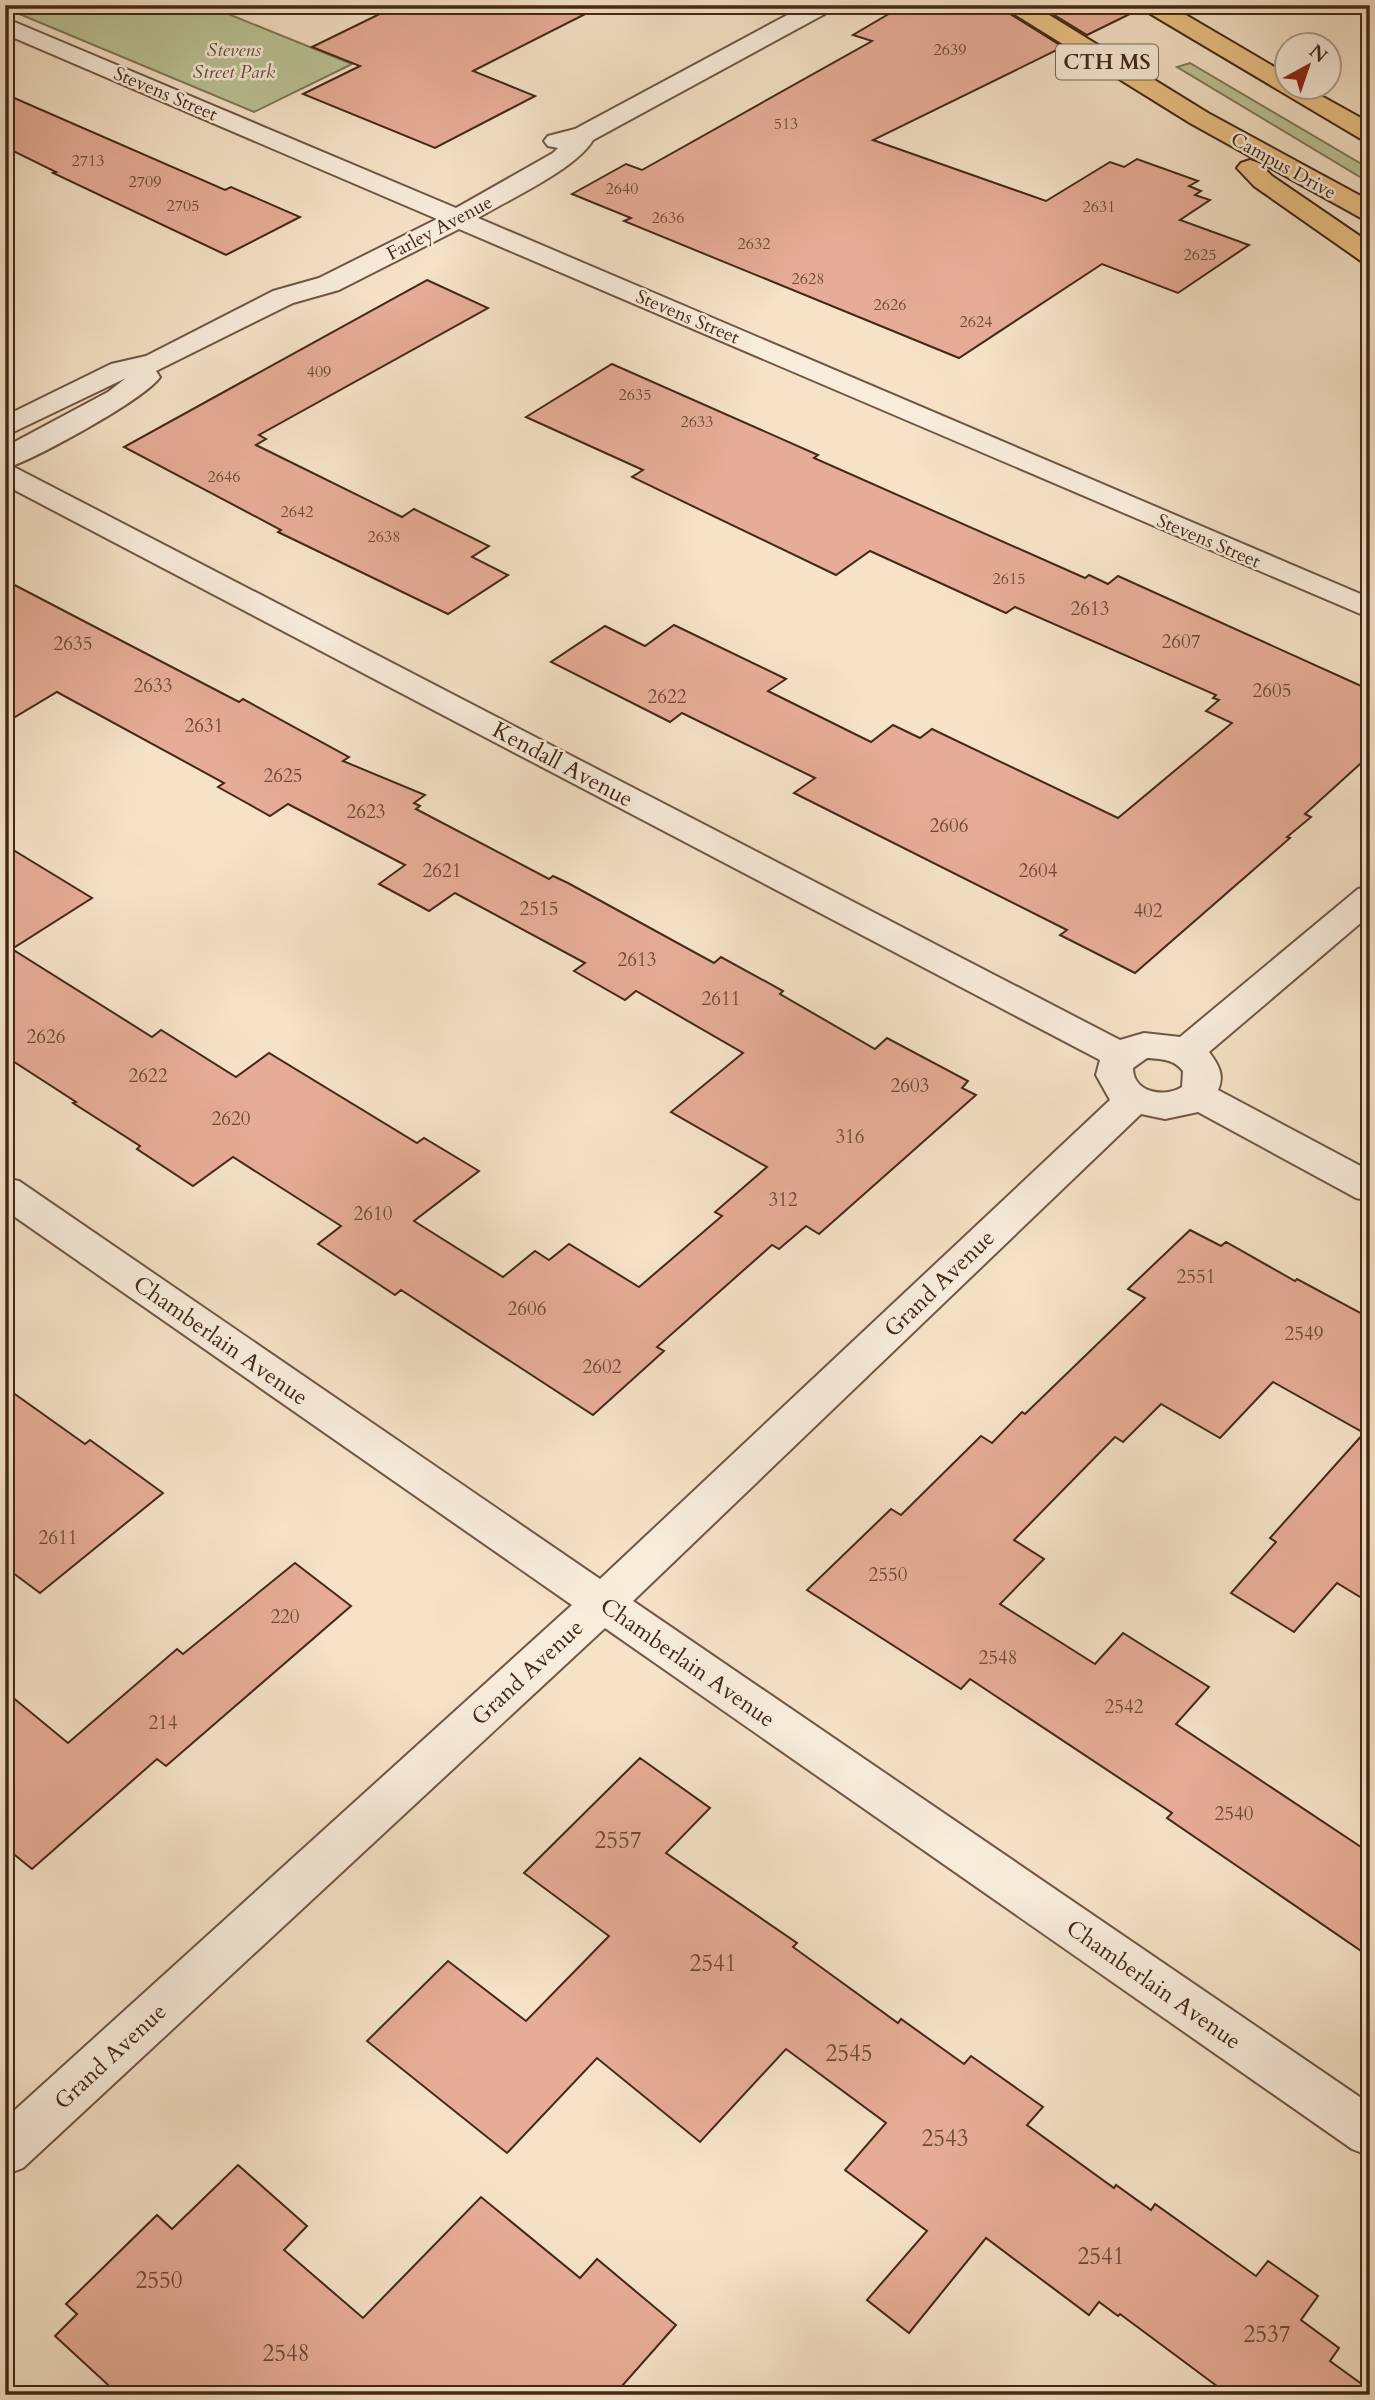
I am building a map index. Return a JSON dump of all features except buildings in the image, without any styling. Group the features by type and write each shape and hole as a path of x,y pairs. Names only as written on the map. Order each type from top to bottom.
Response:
{"main road":[{"name":"CTH MS","path":"1016,5 1199,118"},
{"name":"CTH MS","path":"1152,5 1274,78"},
{"name":"CTH MS","path":"1314,102 1370,134"},
{"path":"1325,102 1370,120"},
{"name":"Campus Drive","path":"1199,118 1370,212"},
{"path":"1199,118 1263,181 1370,255"}],"street":[{"name":"Farley Avenue","path":"483,175 537,148 583,135 824,5"},
{"name":"Stevens Street","path":"5,25 438,198 459,218 1370,609"},
{"name":"Farley Avenue","path":"5,427 110,374 155,363 283,297 329,284 459,218 562,158 577,145 583,135"},
{"name":"Farley Avenue","path":"398,220 438,198"},
{"name":"Farley Avenue","path":"283,297 306,273 365,239"},
{"name":"Farley Avenue","path":"5,459 118,398 144,381 155,363"},
{"name":"Kendall Avenue","path":"5,473 1121,1056"},
{"path":"1186,1052 1370,897"},
{"path":"1144,1045 1172,1047 1186,1052 1203,1069 1203,1088 1197,1096 1188,1101 1161,1106 1134,1099 1117,1083 1115,1063 1121,1056 1144,1045"},
{"path":"1197,1096 1370,1188"},
{"name":"Grand Avenue","path":"5,2152 603,1603 1134,1099"},
{"name":"Chamberlain Avenue","path":"5,1191 1370,2133"}],"green space":[{"name":"Stevens Street Park","path":"5,5 206,5 352,64 254,112 5,8"},
{"path":"1190,63 1370,169 1370,183 1177,67"}],"railway":[{"path":"1347,5 1370,18"}]}
